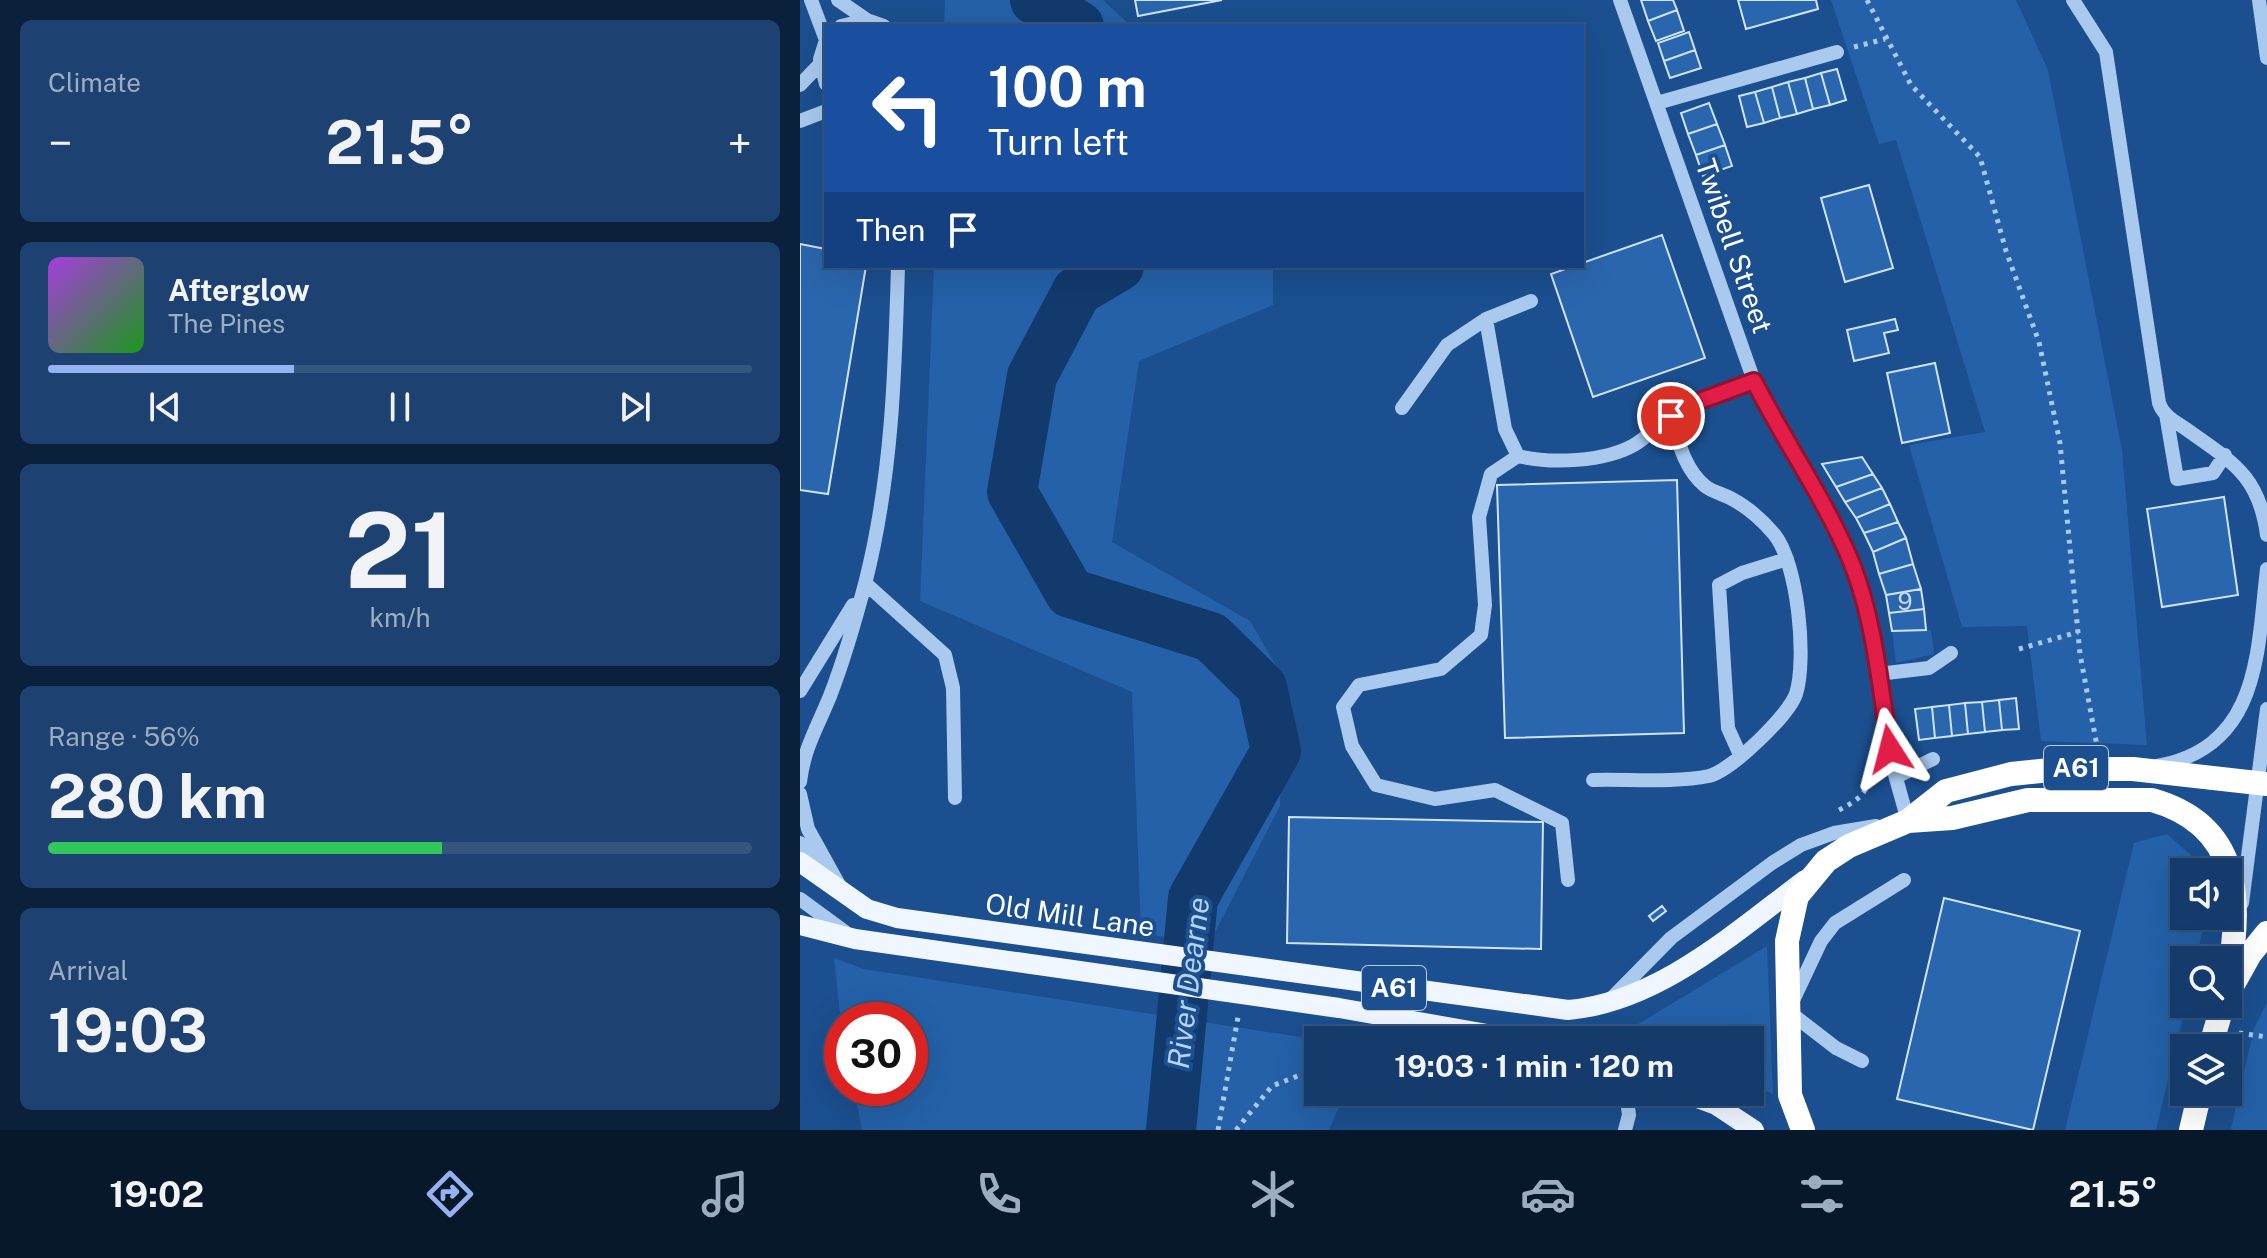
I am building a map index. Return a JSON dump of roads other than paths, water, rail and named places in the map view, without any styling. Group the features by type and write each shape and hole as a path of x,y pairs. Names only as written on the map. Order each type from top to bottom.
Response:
{"highway":[{"name":"A61","path":"1908,821 1946,791 2023,773 2098,767 2262,783"},
{"path":"1803,1130 1790,1095 1786,957 1790,917 1797,896 1811,876 1849,846 1908,821 1952,818 2028,800 2152,800 2172,805 2198,822 2215,839 2229,863 2236,891 2234,946"},
{"path":"2242,969 2267,933"},
{"path":"2191,1130 2197,1106"}],"main road":[{"name":"Old Mill Lane","path":"800,862 867,909 897,918 1518,1006 1596,1006"},
{"name":"A61","path":"1596,1006 1656,985 1811,876"},
{"name":"Old Mill Lane","path":"800,925 855,939 1441,1026"},
{"path":"1718,1106 1754,1130"}],"street":[{"path":"811,0 824,35"},
{"path":"838,0 878,24"},
{"name":"Twibell Street","path":"1620,0 1754,381 1831,518 1853,566 1868,616 1896,777 1908,821"},
{"path":"2073,0 2106,52 2159,403 2166,414 2225,455 2248,478 2263,505 2267,535"},
{"path":"2259,0 2267,58"},
{"path":"850,24 867,20"},
{"path":"800,85 820,64 824,48"},
{"path":"1657,103 1837,52"},
{"path":"820,64 824,77"},
{"path":"800,121 824,112"},
{"path":"800,782 802,754 830,695 865,583 890,454 898,268"},
{"path":"1402,408 1447,345 1486,319 1531,301"},
{"path":"1486,319 1505,429 1518,456"},
{"path":"1568,880 1562,823 1495,790 1435,799 1376,785 1352,746 1343,707 1359,685 1441,669 1481,635 1485,605 1479,517 1491,474 1518,456 1532,459 1598,457 1633,446 1671,416 1697,402 1754,381"},
{"path":"2166,414 2177,479 2213,473 2225,455"},
{"path":"1593,780 1711,775 1740,755 1784,716 1796,693 1799,645 1794,586 1787,559 1775,535 1756,517 1733,499 1705,486 1682,454 1671,416"},
{"path":"1740,755 1728,728 1719,585 1742,573 1787,559"},
{"path":"2133,769 2173,763 2194,755 2230,727 2245,702 2267,569"},
{"path":"800,691 865,583"},
{"path":"865,583 945,655 954,701 955,798"},
{"path":"2259,630 2267,606"},
{"path":"1878,674 1929,668 1951,653"},
{"path":"2234,946 2262,783 2267,709"},
{"path":"1896,777 1933,759"},
{"path":"800,794 808,829 845,893"},
{"path":"1596,1006 1671,938 1801,845 1834,833 1908,821"},
{"path":"800,843 845,893"},
{"path":"1862,1061 1836,1048 1788,1011 1821,941 1835,923 1904,880"},
{"path":"800,899 855,939"},
{"path":"1625,1130 1628,1106"}],"waterway":[{"name":"River Dearne","path":"1035,0 1076,24"},
{"name":"River Dearne","path":"1116,268 1077,291 1032,376 1012,492 1070,593 1211,637 1262,687 1276,751 1193,898 1171,1130"}]}
